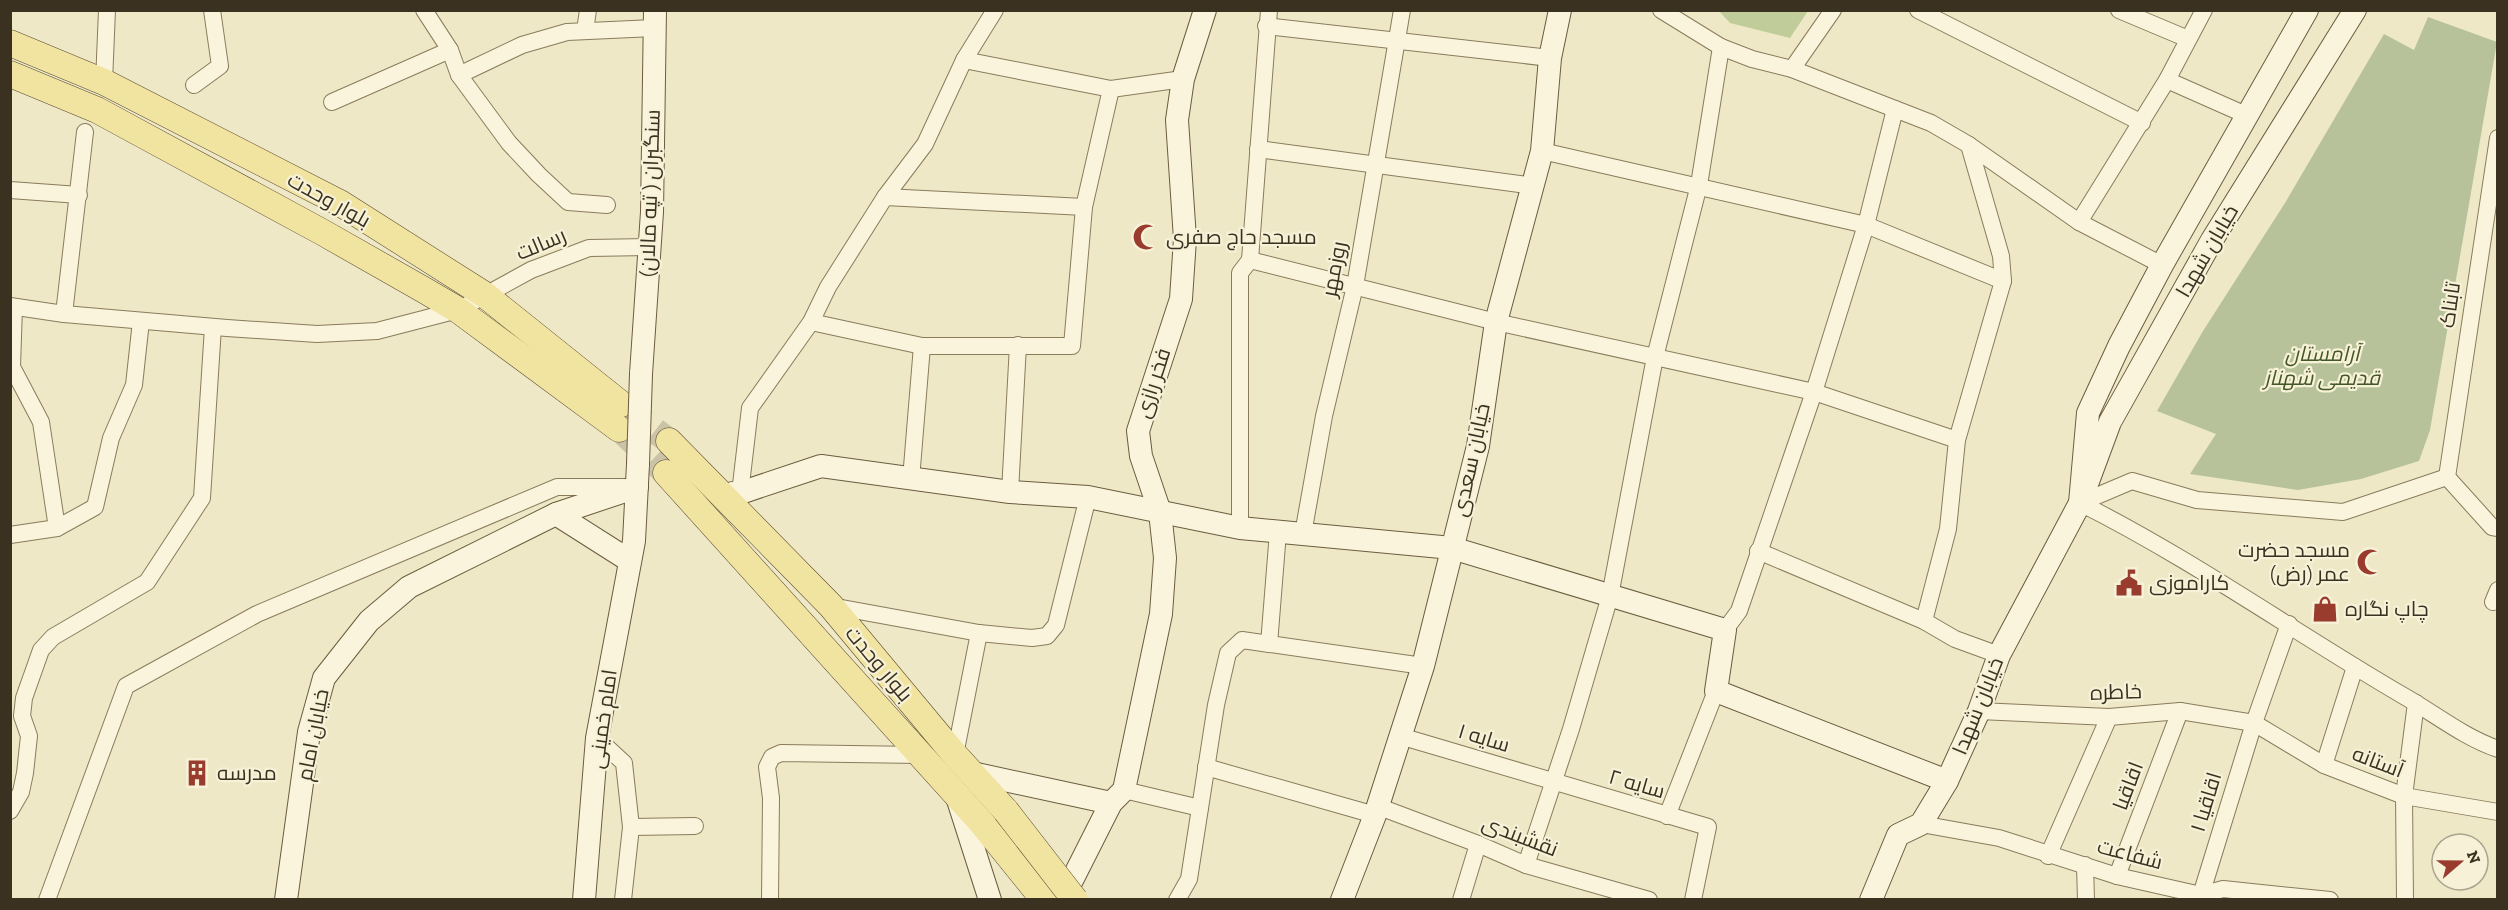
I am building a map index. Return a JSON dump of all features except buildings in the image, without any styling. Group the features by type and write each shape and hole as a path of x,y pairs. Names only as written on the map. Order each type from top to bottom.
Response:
{"main road":[{"name":"بلوار وحدت","path":"10,43 104,82 340,203 485,295 621,404"},
{"name":"بلوار وحدت","path":"10,74 96,110 322,232 458,310 619,429"},
{"name":"بلوار وحدت","path":"669,441 831,606 963,764 1006,811 1075,900"},
{"name":"بلوار وحدت","path":"666,473 981,822 1044,900"}],"street":[{"path":"104,82 107,10"},
{"path":"194,86 220,66 212,10"},
{"path":"424,10 450,50 459,75 509,142 568,202 607,205"},
{"path":"585,31 588,10"},
{"path":"740,494 750,408 811,322 828,287 885,197 926,144 964,60 994,10"},
{"name":"فخر رازی","path":"1062,900 1118,797 1161,614 1165,558 1160,512 1141,456 1138,431 1181,299 1185,239 1177,120 1183,79 1205,10"},
{"name":"روزمهر","path":"1303,534 1324,416 1355,286 1402,10"},
{"name":"خیابان سعدی","path":"1342,900 1376,810 1423,666 1478,446 1496,322 1542,151 1550,58 1560,10"},
{"path":"1661,10 1721,47 1752,59 1792,69 1931,123 1969,145 2079,222 2162,265"},
{"path":"1792,69 1833,10"},
{"path":"1918,10 2142,123"},
{"path":"2119,10 2188,39"},
{"path":"2079,222 2142,123 2204,10"},
{"name":"خیابان شهدا","path":"2080,503 2088,413 2119,346 2162,265 2307,10"},
{"name":"خیابان شهدا","path":"1870,900 1898,835 1921,824 1947,781 1978,711 1999,655 2080,503 2110,422 2195,270 2355,10"},
{"path":"1240,528 1240,273 1250,260 1268,18 1396,41 1550,58"},
{"path":"459,75 522,45 567,32 654,19"},
{"name":"سنگبران ( تپه مالان)","path":"637,487 641,374 652,212 654,19"},
{"path":"1526,865 1554,784 1610,596 1655,357 1699,185 1721,47"},
{"path":"332,102 450,50"},
{"path":"964,60 1111,89 1183,79"},
{"path":"2167,80 2246,115"},
{"path":"811,322 922,346 1072,346 1083,207 1111,89"},
{"path":"1667,816 1716,691 1725,630 1739,611 1814,392 1866,225 1895,109"},
{"path":"64,314 86,132"},
{"name":"تابناک","path":"2447,477 2498,138"},
{"path":"1924,621 1948,529 1957,440 2003,281 2001,256 1969,145"},
{"path":"1258,149 1534,186"},
{"path":"1542,151 1699,185 1866,225 2003,281"},
{"path":"10,190 79,195"},
{"path":"885,197 1083,207"},
{"name":"رسالت","path":"12,307 141,321 317,334 377,331 458,310 531,270 589,248 649,247"},
{"path":"1250,260 1496,322 1814,392 1957,440"},
{"path":"12,307 12,367 41,422 57,528"},
{"path":"10,535 57,528 95,507 99,499 111,438 134,386 141,321"},
{"path":"10,811 21,792 25,773 29,736 21,716 24,698 41,650 53,637 147,582 202,498 213,327"},
{"path":"1010,492 1017,345"},
{"path":"911,479 922,346"},
{"path":"702,474 740,494 821,466 1010,492 1088,497 1240,528 1452,548 1725,630"},
{"path":"2080,503 2132,481 2197,500 2343,512 2447,477 2496,524"},
{"path":"47,900 126,686 257,614 557,487 637,487"},
{"name":"خیابان امام","path":"286,900 309,732 324,678 369,621 409,588 556,514 637,487"},
{"name":"امام خمینی","path":"584,900 597,738 632,551 637,487"},
{"path":"831,606 979,633 1032,638 1047,636 1056,625 1088,497"},
{"path":"2080,503 2142,534 2355,667 2458,729 2498,749"},
{"path":"556,514 632,551"},
{"path":"1269,644 1278,532"},
{"path":"1758,551 1924,621 1955,639 1999,655"},
{"name":"اقاقیا ۱","path":"2201,895 2254,723 2289,624"},
{"path":"979,633 963,764 1118,797 1200,808"},
{"path":"1177,900 1190,879 1216,705 1228,653 1242,640 1423,666"},
{"path":"2324,765 2355,667"},
{"path":"1716,691 1947,781"},
{"path":"2405,900 2404,796 2416,703"},
{"name":"خاطره","path":"1978,711 2109,717 2180,711 2254,723"},
{"name":"اقاقیا","path":"2118,876 2180,711"},
{"path":"2048,856 2109,717"},
{"name":"آستانه","path":"2254,723 2324,765 2404,796 2498,812"},
{"name":"سایه ۱","path":"1400,736 1554,784"},
{"path":"597,738 624,763 631,827 623,900"},
{"path":"770,900 771,798 767,767 772,757 781,753 920,755"},
{"name":"نقشبندی","path":"1206,767 1376,810 1479,844 1526,865 1628,897 1649,900"},
{"name":"سایه ۲","path":"1554,784 1708,828 1693,900"},
{"path":"956,795 990,900"},
{"name":"شفاعت","path":"1921,824 1999,837 2048,856 2118,876 2201,895 2223,894 2330,900"},
{"path":"631,827 695,826"},
{"path":"1461,900 1479,844"},
{"path":"2085,865 2086,900"}],"green space":[{"path":"1719,11 1808,11 1790,38 1730,23"},
{"name":"آرامستان قدیمی شهناز","path":"2428,17 2497,42 2430,430 2419,461 2361,479 2298,490 2190,474 2216,434 2157,411 2203,331 2285,203 2384,34 2414,50"}],"tunnel":[{"path":"624,407 669,441"},
{"path":"624,433 666,473"}],"place":[{"name":"مسجد حاج صفری","path":"1146,237"},
{"name":"مسجد حضرت عمر (رض)","path":"2370,562"},
{"name":"کاراموزی","path":"2129,583"},
{"name":"چاپ نگاره","path":"2325,609"},
{"name":"مدرسه","path":"197,773"}]}
